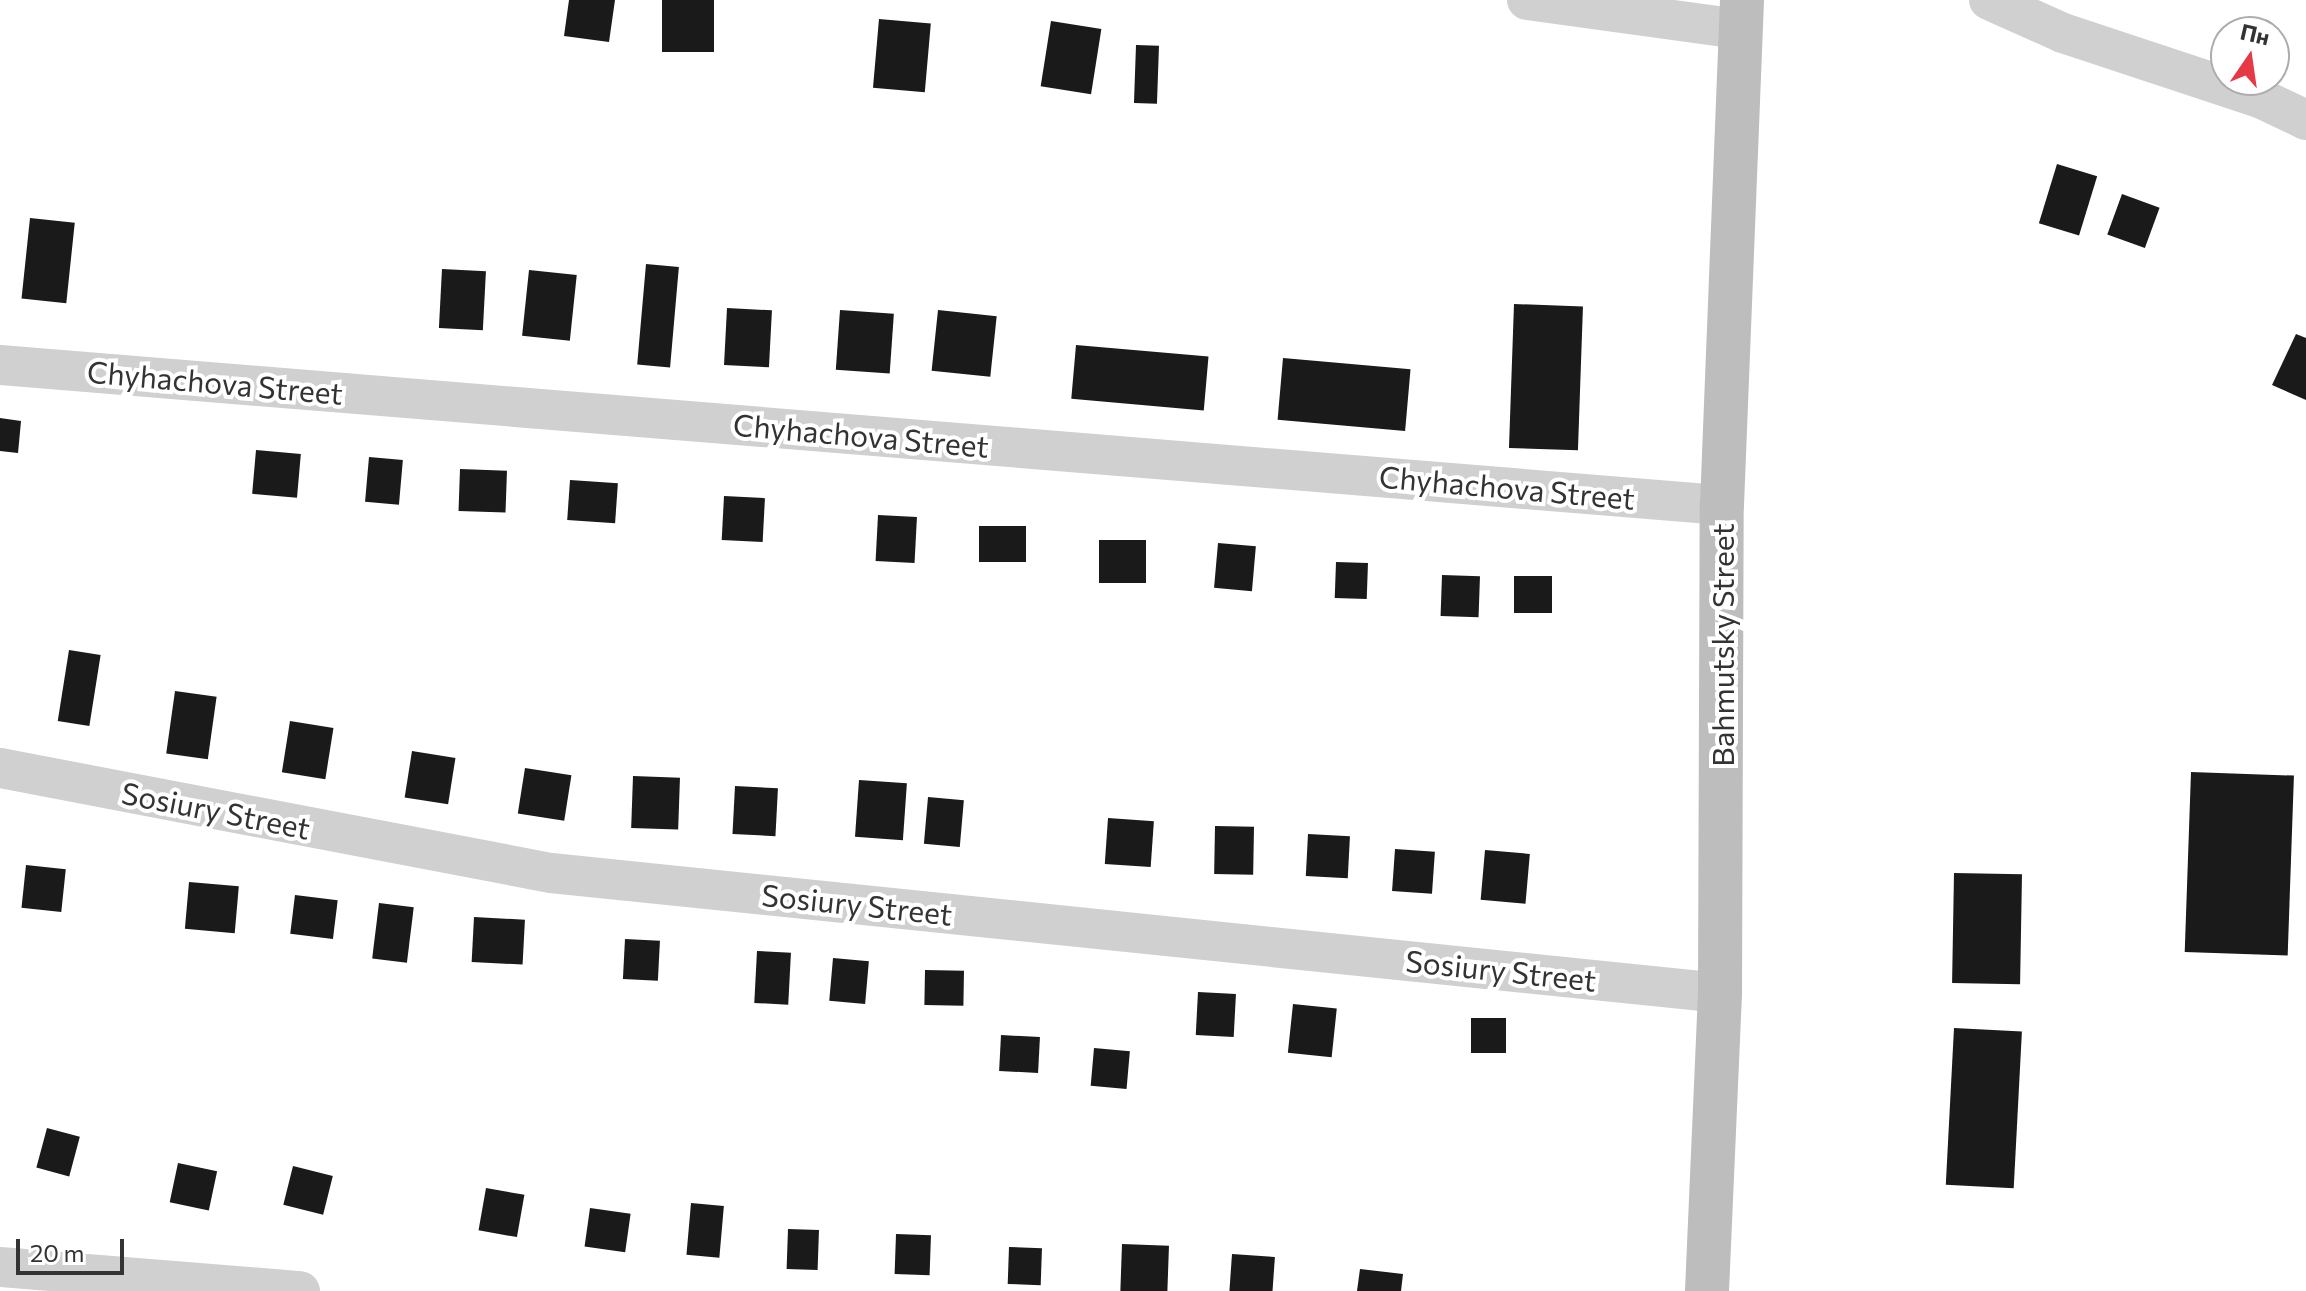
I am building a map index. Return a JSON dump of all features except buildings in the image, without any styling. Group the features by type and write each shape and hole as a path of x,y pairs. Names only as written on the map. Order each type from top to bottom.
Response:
{"main road":[{"name":"Bahmutsky Street","path":"1707,1291 1720,993 1722,505 1741,14"}],"street":[{"path":"1527,0 1741,14"},
{"path":"1989,0 2063,33 2262,99 2306,120"},
{"name":"Chyhachova Street","path":"0,365 1722,505"},
{"name":"Sosiury Street","path":"0,768 551,873 1720,993"},
{"path":"0,1267 300,1291"}]}
